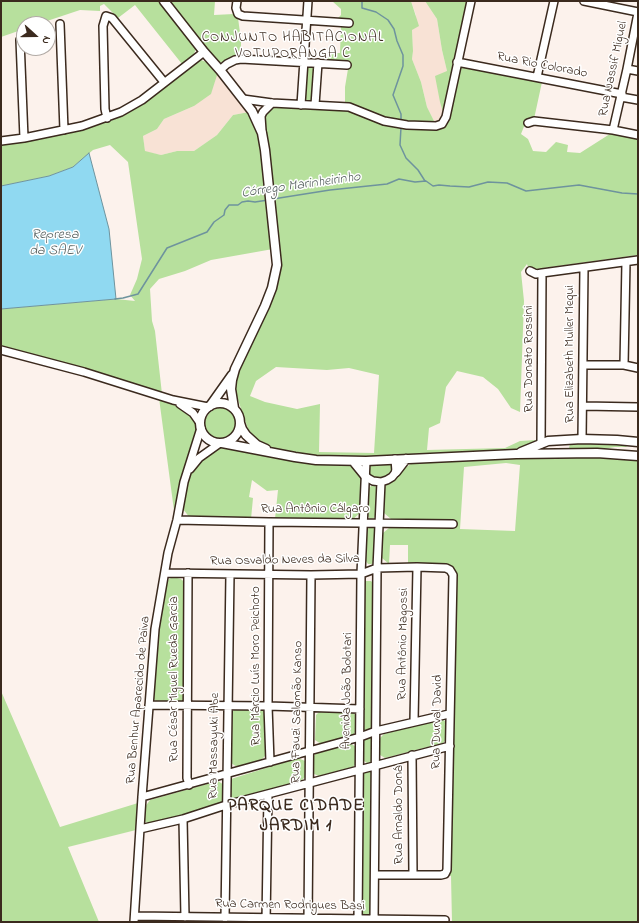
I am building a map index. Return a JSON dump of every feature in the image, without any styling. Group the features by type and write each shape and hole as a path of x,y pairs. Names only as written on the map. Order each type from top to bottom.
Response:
{"main road":[{"path":"164,1 252,111 262,133 277,258 275,274 265,306 235,369 204,412 201,426 205,436 209,440 316,460 366,461 568,453 598,453 638,456"},
{"path":"235,369 231,389 234,408 239,415 242,430 257,445 275,453"},
{"path":"209,407 218,403 226,404 234,408"},
{"path":"221,443 229,441 235,437 239,430 240,423"},
{"path":"516,454 548,441 582,439 634,442"},
{"path":"568,440 568,453"},
{"path":"598,453 606,450 628,449 634,442"},
{"path":"396,472 406,459"},
{"path":"353,461 366,477"}],"street":[{"path":"237,1 236,8 238,14 243,16 349,23"},
{"path":"301,105 308,1"},
{"path":"243,99 272,103 349,107 371,116 397,123 436,126 442,124 446,117 471,1"},
{"path":"537,77 554,1"},
{"path":"584,1 638,13"},
{"name":"Rua Nassif Miguel","path":"613,130 635,41 638,13"},
{"path":"107,118 104,109 103,26 106,16 112,18 164,82"},
{"path":"60,24 64,130"},
{"path":"1,141 24,138 82,126 121,112 142,100 204,52"},
{"path":"21,56 24,138"},
{"path":"220,70 227,64 240,59 348,65"},
{"name":"Rua Rio Colorado","path":"457,62 537,77 638,100"},
{"path":"316,105 318,63"},
{"path":"627,69 638,71"},
{"path":"262,133 261,116 272,103"},
{"path":"528,123 534,121 613,130 638,135"},
{"path":"530,271 536,274 638,260"},
{"path":"624,365 626,262"},
{"name":"Rua Elizabeth Muller Mequi","path":"582,439 584,268"},
{"name":"Rua Donato Rossini","path":"541,444 542,273"},
{"path":"1,350 84,372 173,400 209,407"},
{"path":"584,365 624,365 638,368"},
{"path":"173,400 189,410 201,426"},
{"path":"583,406 638,407"},
{"name":"Rua Benhur Aparecido de Paiva","path":"134,919 155,629 166,573 168,553 177,520 184,482 201,426"},
{"name":"Rua Benhur Aparecido de Paiva","path":"184,482 191,468 199,458 221,443"},
{"path":"366,477 373,481 381,482 387,480 396,472 395,459"},
{"name":"Avenida João Bolotari","path":"358,920 361,574 366,461"},
{"path":"374,920 377,568 381,482"},
{"name":"Rua Antônio Cálgaro","path":"177,520 453,524"},
{"name":"Rua Márcio Luís Moro Peichoto","path":"269,522 268,706 270,762"},
{"name":"Rua Osvaldo Neves da Silva","path":"166,573 311,575 361,574 377,568 417,567 446,568 450,570"},
{"name":"Rua Antônio Magossi","path":"414,721 417,567"},
{"name":"Rua Durval David","path":"413,875 446,874 447,870 453,575 450,570"},
{"name":"Rua César Miguel Rueda Garcia","path":"188,574 187,778 189,785"},
{"name":"Rua Massayuki Abe","path":"225,918 230,574"},
{"name":"Rua Fauzi Salomão Kanso","path":"308,920 311,575"},
{"path":"149,705 268,706 360,709"},
{"path":"142,797 360,737 376,731 414,721 450,714"},
{"path":"140,829 184,819 226,805 450,746"},
{"name":"Rua Arnaldo Doná","path":"412,755 413,875"},
{"path":"266,920 268,794"},
{"path":"184,819 185,917"},
{"path":"375,875 413,875"},
{"name":"Rua Carmen Rodrigues Basi","path":"134,919 185,917 266,920 445,920"}],"shaded area":[{"path":"411,1 425,1 437,19 447,71 444,115 441,121 435,123 427,107 421,82 412,59 412,30 416,15"},
{"path":"218,72 249,112 233,115 217,135 194,151 177,151 161,155 145,152 143,136 157,129 164,119 194,106"}],"green space":[{"path":"1,1 161,1 196,48 194,54 182,64 135,5 118,18 104,4 100,6 100,11 80,10 56,18 56,16 16,16 16,32 1,37"},
{"path":"168,1 215,1 214,15 234,14 238,18 241,40 241,57 227,62 217,62"},
{"path":"332,1 411,1 419,26 412,30 412,59 421,82 427,107 435,123 407,122 383,118 345,104 345,87 349,63 346,61 328,60 329,53 340,53 341,26 351,26 337,19 341,15 341,9"},
{"path":"425,1 469,1 444,115 435,76 447,71 437,19"},
{"path":"201,60 209,63 218,72 211,94 194,106 164,119 157,129 143,136 145,151 161,155 177,151 194,151 217,135 233,115 249,112 260,133 273,249 211,260 185,271 159,279 150,289 152,321 155,331 162,394 29,353 1,347 1,309 116,299 135,301 130,295 137,279 142,259 128,162 110,145 93,150 73,167 49,176 1,186 1,145 64,134 108,122 125,115 144,103"},
{"path":"315,65 314,100 312,102 305,102 306,66"},
{"path":"462,65 542,82 534,119 527,119 521,134 528,139 533,151 546,152 556,142 568,145 567,152 580,153 613,132 638,137 638,255 536,269 528,267 527,264 521,272 524,301 520,412 511,408 498,389 483,377 457,371 446,387 440,423 429,428 427,450 505,448 520,441 536,440 523,450 396,457 317,458 276,451 259,444 248,429 234,388 235,379 279,258 276,211 272,194 264,123 265,115 268,110 274,106 349,110 395,127 443,125 459,67","holes":["276,367 327,370 349,368 379,375 374,453 319,452 320,404 297,409 265,402 250,396 256,381"]},
{"path":"159,398 188,413 194,419 197,426 197,432 175,518"},
{"path":"224,408 230,410 235,415 237,424 235,433 230,438 218,440 212,438 207,433 205,421 207,415 212,410"},
{"path":"583,442 629,444 626,447 597,450 572,450 569,448 570,444"},
{"path":"222,446 352,464 360,475 362,486 360,513 352,520 275,519 278,490 267,491 252,480 249,497 253,498 251,519 190,518 183,509 186,483 192,469 202,459"},
{"path":"517,456 638,457 638,922 452,922 451,876 449,876 456,575 454,568 449,565 408,564 408,545 390,545 389,564 382,558 383,533 389,528 453,528 456,526 456,522 453,519 391,519 384,513 385,487 403,469 414,462","holes":["506,463 520,465 515,531 460,529 464,467"]},
{"path":"392,462 390,473 386,477 374,479 370,477 369,473 371,464"},
{"path":"371,486 375,486 378,490 376,515 374,518 370,519 368,516 369,488"},
{"path":"374,528 376,530 374,561 372,564 368,564 366,561 367,529"},
{"path":"173,577 181,579 185,583 184,699 181,702 157,702 152,696 159,629 166,584 169,579"},
{"path":"371,581 373,583 373,727 372,730 365,731 364,582"},
{"path":"1,691 60,827 138,803 136,830 68,847 99,922 1,922"},
{"path":"235,709 263,710 266,713 265,756 260,761 237,767 231,763 231,713"},
{"path":"351,710 357,717 357,729 352,737 321,744 315,740 316,715 320,711"},
{"path":"441,719 447,722 447,738 443,743 385,758 380,755 380,738 384,734"},
{"path":"371,738 373,741 373,759 371,762 367,763 364,761 364,741"},
{"path":"350,743 356,747 356,763 353,767 319,776 314,774 314,756 317,752"},
{"path":"298,758 305,761 305,777 301,781 235,800 230,797 229,783 231,779"},
{"path":"365,771 372,773 371,911 369,915 364,915 361,913 362,774"},
{"path":"218,781 224,785 224,800 220,804 152,824 144,821 145,807 150,800"}],"water":[{"name":"Represa da SAEV","path":"89,153 109,229 116,299 1,309 1,186 49,176 73,167"}],"waterway":[{"path":"362,1 362,8 376,12 388,20 394,29 403,55 403,66 393,95 401,114 401,121"},
{"path":"401,127 400,145 406,158 418,170 425,181"},
{"name":"Córrego Marinheirinho","path":"273,199 330,190 387,184 399,179 415,182 426,181 433,186 469,187 488,182 507,183 526,191 579,185 622,193 638,194"},
{"name":"Córrego Marinheirinho","path":"115,299 138,294 167,248 207,232 214,222 224,215 225,210 229,205 238,205 242,202 248,201 255,202 268,200"}],"district":[{"name":"CONJUNTO HABITACIONAL VOTUPORANGA C","path":"293,48"},
{"name":"PARQUE CIDADE JARDIM 1","path":"296,817"}]}
